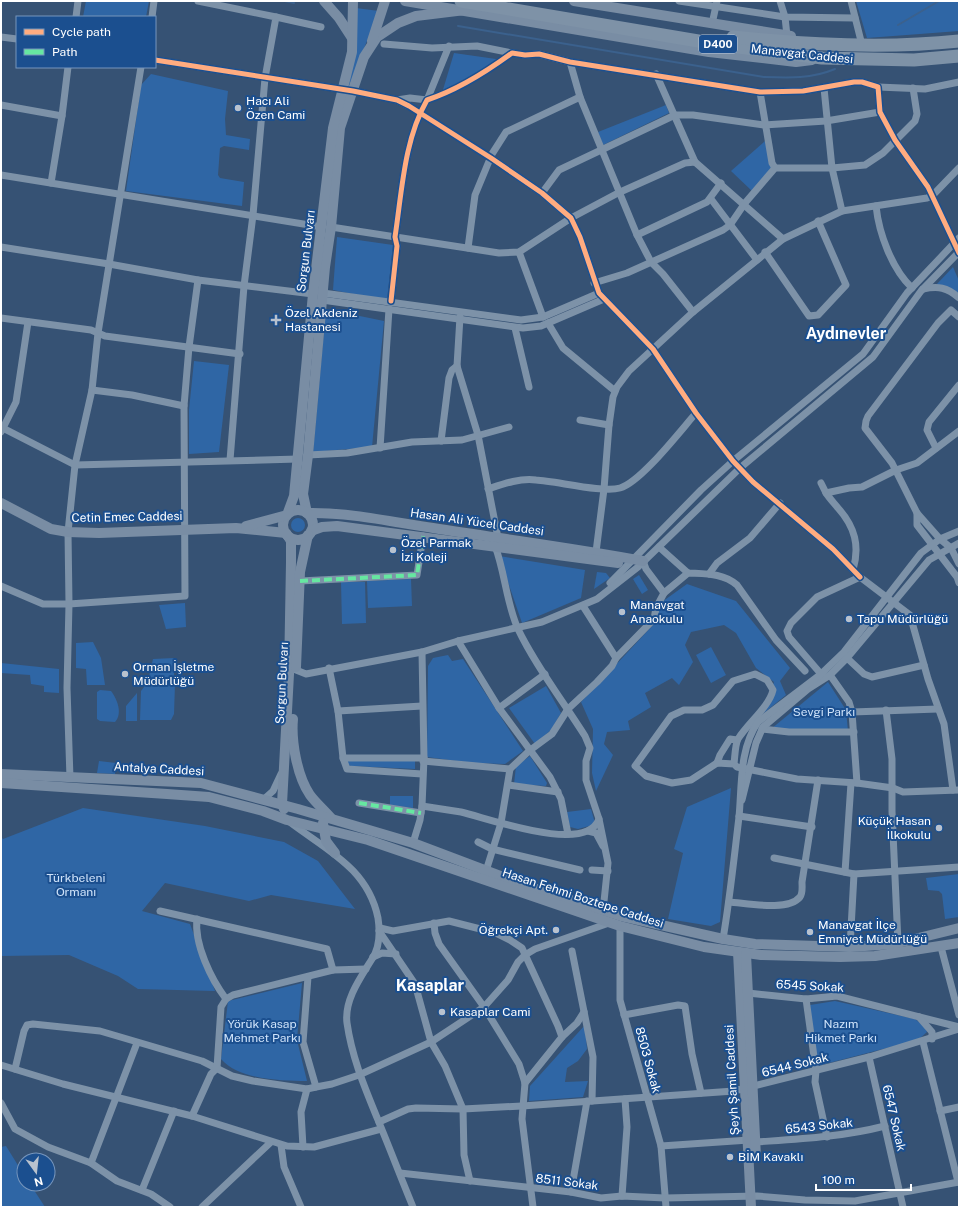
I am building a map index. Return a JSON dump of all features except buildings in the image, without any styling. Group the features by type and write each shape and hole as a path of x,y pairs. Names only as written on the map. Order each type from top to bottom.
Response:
{"highway":[{"name":"Manavgat Caddesi","path":"516,1 720,35 794,44 862,45 959,40"},
{"name":"Manavgat Caddesi","path":"463,5 480,4 716,44 822,58 914,60 959,56"}],"main road":[{"path":"324,1 339,18 352,38"},
{"name":"Sorgun Bulvarı","path":"348,91 352,52 353,1"},
{"path":"370,46 385,1"},
{"path":"405,1 463,5 709,52 796,62 822,58"},
{"path":"574,1 787,36 821,40 840,45"},
{"path":"370,46 377,37 402,21 463,5"},
{"name":"Sorgun Bulvarı","path":"307,513 303,494 303,457 320,295 333,128 348,91 370,46"},
{"name":"Sorgun Bulvarı","path":"287,514 294,496 303,457"},
{"name":"Cetin Emec Caddesi","path":"1,503 51,529 68,532 99,533 236,528"},
{"path":"295,510 307,513 312,522 310,533 304,538 294,539 286,533 236,528 287,514 295,510"},
{"name":"Hasan Ali Yücel Caddesi","path":"307,513 322,513 638,564"},
{"path":"286,533 283,524 287,514"},
{"name":"Hasan Ali Yücel Caddesi","path":"310,533 322,527 336,526 423,536 596,552 638,564"},
{"name":"Sorgun Bulvarı","path":"282,804 289,674 291,562 291,541 286,533"},
{"name":"Sorgun Bulvarı","path":"310,533 306,541 300,581 292,728 301,779 315,801 334,820"},
{"name":"Antalya Caddesi","path":"1,774 201,783 282,804 334,820"},
{"name":"Antalya Caddesi","path":"1,783 209,798 262,810 287,820 324,829"},
{"path":"315,801 324,829 326,841 335,853"},
{"path":"282,804 287,820"},
{"name":"Hasan Fehmi Boztepe Caddesi","path":"334,820 413,843 524,886 603,911 723,939 755,944 850,947 898,943 959,928"},
{"name":"Hasan Fehmi Boztepe Caddesi","path":"324,829 368,840 609,923 667,939 742,953 840,957 875,956 959,943"},
{"name":"Şeyh Şamil Caddesi","path":"742,953 748,993 748,1088"},
{"name":"Şeyh Şamil Caddesi","path":"742,953 752,1141 753,1200 757,1207"}],"street":[{"path":"76,16 78,1"},
{"path":"152,16 154,1"},
{"path":"198,1 321,27"},
{"path":"684,1 715,4 785,16 855,18"},
{"path":"780,1 785,16 787,36"},
{"path":"851,1 862,45"},
{"path":"712,24 715,4"},
{"path":"230,460 240,354 244,286 253,215 265,78 276,17"},
{"path":"1,37 16,39"},
{"path":"384,44 432,48 449,46 477,46 525,55 539,54 570,62 656,74 760,92 789,92 858,82 878,87 924,89 959,82"},
{"path":"391,301 397,246 396,237 408,151 420,112 427,100 449,46"},
{"path":"397,100 410,98 427,100 438,96 474,78 512,53"},
{"path":"156,60 397,100 420,112 542,193 571,218 580,238 594,283 599,293 604,300 653,349 696,413 733,461 753,482 780,503 832,549 860,577 885,598 910,615 924,665 944,724 956,790 903,792 893,788 796,778 737,767 734,764 717,763"},
{"path":"570,62 580,97 618,193 637,236 651,262 664,274 693,312"},
{"path":"51,183 68,68"},
{"path":"70,778 67,688 70,604 68,532 75,465 92,390 98,333 141,68"},
{"path":"656,74 695,162 721,183 783,239"},
{"path":"296,670 306,674 329,668 422,652 458,641 542,622 583,606 659,547 740,468 873,357 923,289 959,253 957,240 923,178 895,140 880,112 878,87"},
{"path":"824,88 826,121 832,168 842,211"},
{"path":"775,168 832,168 865,165 883,153 912,124 916,118 913,88"},
{"path":"760,92 764,125 772,163 775,168"},
{"path":"468,248 475,195 490,158 506,132 580,97"},
{"path":"1,105 62,116"},
{"path":"542,193 559,170 675,115 693,115 764,125 826,121 880,112"},
{"path":"1,175 499,253 519,252 571,218 618,193 685,163 695,162"},
{"path":"594,283 627,273 723,230 730,225 745,204 775,168"},
{"path":"596,552 604,489 609,425 615,391 629,372 693,312 765,252 783,239 818,221 842,211 918,200 932,196 959,168"},
{"path":"637,236 711,199 721,183"},
{"path":"711,199 757,260"},
{"path":"876,206 885,244 901,278 912,288"},
{"path":"765,252 809,316 818,315 846,285 818,221"},
{"path":"638,564 701,490 733,461 863,354 912,288 957,240"},
{"path":"1,247 198,280 320,295 391,301 460,311 501,319 521,320 543,317 599,293"},
{"path":"519,252 543,317"},
{"path":"1,586 43,604 70,604 185,596 184,406 189,347 198,280"},
{"path":"923,289 938,286 951,291 959,298"},
{"path":"320,295 389,309 460,321 515,328 534,327 548,323 604,300"},
{"path":"380,448 389,309"},
{"path":"959,317 951,310 938,323 866,421 866,428 869,434 892,463 908,498 917,513 940,539 951,548 959,564"},
{"path":"460,311 457,366 478,436 507,597 518,628 545,674 585,736 590,748 586,761 586,780 599,819 607,853 608,871 603,911"},
{"path":"1,318 91,330 105,336 240,354"},
{"path":"28,322 16,402 2,429 75,465 303,457 347,453 412,442 462,440 509,427"},
{"path":"548,323 563,348 615,391"},
{"path":"515,328 529,387"},
{"path":"441,441 449,378 452,370 457,366"},
{"path":"936,448 927,430 929,422 959,385"},
{"path":"92,390 132,395 184,406"},
{"path":"488,489 526,479 604,489 621,488 629,484 655,460 696,413"},
{"path":"580,420 609,425"},
{"path":"826,493 862,487 896,470 917,463 959,431"},
{"path":"821,483 826,493 839,509 856,539 858,551 853,570"},
{"path":"709,574 717,563 750,538 780,503"},
{"path":"917,513 917,525 957,578 959,583"},
{"path":"747,768 749,740 758,722 821,674 844,652 921,553 940,539 959,530"},
{"path":"300,581 416,575 423,536"},
{"path":"723,939 739,816 740,779 747,768 762,728 808,690 830,675 848,658 928,560 938,553 959,543"},
{"path":"659,547 688,574"},
{"path":"638,564 664,593"},
{"path":"486,871 501,823 510,769 529,751 552,734 568,709 598,682 612,666 616,658 654,620 656,608 664,593 688,574 709,574 730,579 737,585 776,640 805,671"},
{"path":"821,674 789,637 787,631 791,623 817,597 860,577"},
{"path":"583,606 616,658"},
{"path":"458,641 529,751 550,777 558,792 568,834"},
{"path":"413,843 421,810 423,759 422,652"},
{"path":"848,658 864,674 872,677 924,665"},
{"path":"329,668 338,711 343,758 347,769 351,771 422,774"},
{"path":"500,708 545,674"},
{"path":"734,764 738,740 757,714 771,699 773,690 767,680 755,674 733,681 713,705 708,708 702,710 684,710 671,716 635,766 646,776 672,783 691,780 717,763 720,755 730,740 738,740"},
{"path":"830,675 849,702 852,712 854,732 854,783 845,872"},
{"path":"338,711 422,706"},
{"path":"852,712 938,709"},
{"path":"886,710 890,740 893,788 892,811 898,943"},
{"path":"762,728 789,732 854,732"},
{"path":"343,758 423,759 510,769"},
{"name":"Sorgun Bulvarı","path":"264,799 278,785 284,764"},
{"path":"729,902 779,906 800,898 803,891 802,882 812,826 818,780"},
{"path":"508,785 558,792"},
{"path":"359,803 421,810 461,812 544,833 568,834 588,831 596,833 607,853"},
{"path":"739,816 812,826"},
{"path":"588,831 596,826 599,819"},
{"path":"287,820 335,853 353,870 367,887 375,906 380,929 378,946 357,983 347,1014 350,1040 359,1075 413,1207"},
{"path":"478,842 492,849 580,870"},
{"path":"774,858 854,874 895,873 959,867"},
{"path":"592,870 608,871"},
{"path":"850,947 854,874"},
{"path":"160,911 327,949 333,970"},
{"path":"197,919 196,931 199,944 216,984 226,999"},
{"path":"380,929 393,931 449,921 496,933 522,948 562,1037"},
{"path":"434,923 435,933 439,944 484,1007 519,1064 525,1083 522,1106 533,1207"},
{"path":"15,1069 24,1031 27,1024 33,1024 100,1031 202,1061 232,1076 253,1081 306,1088 332,1084 359,1075 431,1042 484,1007 508,980 518,962 525,955 535,949 609,923"},
{"name":"8503 Sokak","path":"620,926 620,1000 661,1146 666,1207"},
{"path":"380,929 415,984 431,1042 445,1066 463,1109 464,1155 470,1181"},
{"path":"940,947 959,1015"},
{"path":"570,1192 589,1101 594,1057 572,952"},
{"path":"373,957 382,953 396,954"},
{"path":"192,1116 211,1074 217,1068 221,1007 226,999 233,995 333,970 366,968"},
{"path":"308,977 303,1042 316,1087"},
{"name":"6545 Sokak","path":"748,993 806,999 837,996 959,1028"},
{"path":"806,999 816,1071 815,1082 827,1137"},
{"path":"624,1015 678,1005 685,1006 692,1054 702,1093"},
{"path":"525,1083 562,1037 577,1023 584,1012"},
{"path":"917,1016 932,1032 932,1039"},
{"name":"6544 Sokak","path":"1,1065 118,1098 192,1116 270,1143 302,1147 328,1144 380,1126 408,1109 463,1109 522,1106 702,1093 748,1088 869,1058 932,1039 959,1028"},
{"path":"923,1042 959,1182"},
{"path":"91,1163 118,1098 137,1043"},
{"name":"6547 Sokak","path":"869,1058 903,1207"},
{"path":"302,1147 302,1112 306,1088"},
{"path":"622,1196 627,1127 625,1099"},
{"path":"1,1103 15,1129 48,1148 91,1163 127,1186 142,1190 170,1207"},
{"path":"940,1111 959,1106"},
{"path":"142,1190 174,1112"},
{"name":"6543 Sokak","path":"661,1146 827,1137 855,1134 885,1126"},
{"path":"202,1207 270,1143"},
{"path":"281,1145 284,1167 301,1207"},
{"name":"8511 Sokak","path":"400,1173 570,1192 601,1198 622,1196 753,1200 805,1204 855,1204 900,1193 959,1182"}],"green space":[{"path":"86,1 149,1 146,16 83,16"},
{"path":"856,1 959,1 959,31 867,38"},
{"path":"356,8 379,11 347,91"},
{"path":"454,53 503,60 442,93"},
{"path":"151,74 228,91 225,119 226,135 250,139 249,150 224,146 220,148 218,175 220,178 244,182 242,206 126,191 141,85"},
{"path":"666,105 669,113 603,145 598,132"},
{"path":"765,141 772,167 752,191 731,171"},
{"path":"337,237 393,245 387,301 333,290"},
{"path":"953,267 959,281 959,299 936,285"},
{"path":"326,309 384,321 372,447 313,452"},
{"path":"194,361 229,365 219,452 189,454 189,410"},
{"path":"295,518 301,518 305,522 305,528 301,532 295,532 291,528 291,522"},
{"path":"499,556 585,570 581,598 522,623"},
{"path":"597,572 606,573 610,578 594,589"},
{"path":"639,575 648,590 642,594 633,579"},
{"path":"411,579 412,606 368,608 367,581"},
{"path":"341,582 365,582 366,623 342,624"},
{"path":"687,584 736,601 790,668 780,681 786,695 760,716 774,682 756,668 736,633 724,625 691,632 685,645 693,662 679,685 672,678 645,693 651,707 628,721 630,730 607,732 604,744 613,755 596,791 592,773 593,729 581,702 654,624 659,604"},
{"path":"185,603 186,627 166,629 159,605"},
{"path":"93,642 101,658 105,685 87,685 86,669 76,668 76,643"},
{"path":"711,647 726,675 711,683 696,655"},
{"path":"448,655 452,661 463,659 523,751 505,764 472,763 427,757 428,666 433,658"},
{"path":"174,658 174,682 148,681 153,659"},
{"path":"1,663 59,669 59,693 44,692 44,686 31,684 30,675 1,673"},
{"name":"Sevgi Parkı","path":"828,682 846,710 848,731 771,729"},
{"path":"147,683 175,684 174,714 171,720 140,720 141,691"},
{"path":"546,686 561,713 551,730 535,744 509,708"},
{"path":"100,690 111,691 115,698 119,714 115,722 100,721 97,719 97,692"},
{"path":"137,693 137,721 126,721 126,706"},
{"path":"530,756 547,783 546,786 514,784 516,766"},
{"path":"99,761 116,763 115,774 97,773"},
{"path":"346,761 415,761 415,769 351,766 348,765"},
{"path":"731,788 720,922 711,926 668,919 683,853 674,849 687,807"},
{"path":"390,796 413,796 413,808 390,805"},
{"name":"Türkbeleni Ormanı","path":"83,808 205,826 284,842 318,861 355,909 271,895 249,901 165,883 142,911 190,924 215,991 138,989 118,976 69,955 1,956 1,837 3,839"},
{"path":"591,809 595,823 593,825 578,829 570,827 567,812"},
{"path":"959,874 959,917 945,919 942,894 939,891 928,890 926,878"},
{"name":"Yörük Kasap Mehmet Parkı","path":"302,983 297,1040 307,1081 286,1081 261,1078 239,1071 229,1066 221,1059 228,1001"},
{"name":"Nazım Hikmet Parkı","path":"835,1001 915,1019 924,1026 927,1032 918,1040 817,1066 810,1005"},
{"path":"585,1025 587,1049 578,1061 567,1068 565,1082 588,1081 583,1097 529,1101 530,1086"},
{"path":"6,1146 16,1162 16,1192 35,1192 45,1207 1,1207 1,1147"}],"waterway":[{"path":"285,1 294,3"},
{"path":"898,25 939,1"},
{"path":"458,26 764,77 791,78 809,76 835,69"}],"marked path":[{"path":"300,581 417,575 423,536"},
{"path":"359,803 421,813"}],"cycle path":[{"path":"391,301 397,246 395,237 402,184 413,132 419,115 427,100 450,91 471,80 512,53 525,55 539,54 570,62 760,92 803,91 854,82 862,82 878,87 880,112 895,140 928,187 959,253"},
{"path":"156,60 353,91 397,100 491,158 542,193 571,218 580,237 599,293 653,349 696,413 733,461 753,482 833,549 860,577"}],"place":[{"name":"Hacı Ali Özen Cami","path":"238,108"},
{"name":"Özel Akdeniz Hastanesi","path":"276,320"},
{"name":"Özel Parmak İzi Koleji","path":"393,550"},
{"name":"Manavgat Anaokulu","path":"622,612"},
{"name":"Tapu Müdürlüğü","path":"849,619"},
{"name":"Orman İşletme Müdürlüğü","path":"125,674"},
{"name":"Küçük Hasan İlkokulu","path":"939,828"},
{"name":"Öğrekçi Apt.","path":"556,930"},
{"name":"Manavgat İlçe Emniyet Müdürlüğü","path":"810,932"},
{"name":"Kasaplar Cami","path":"442,1012"},
{"name":"BİM Kavaklı","path":"730,1157"}],"district":[{"name":"Aydınevler","path":"846,333"},
{"name":"Kasaplar","path":"430,985"}]}
